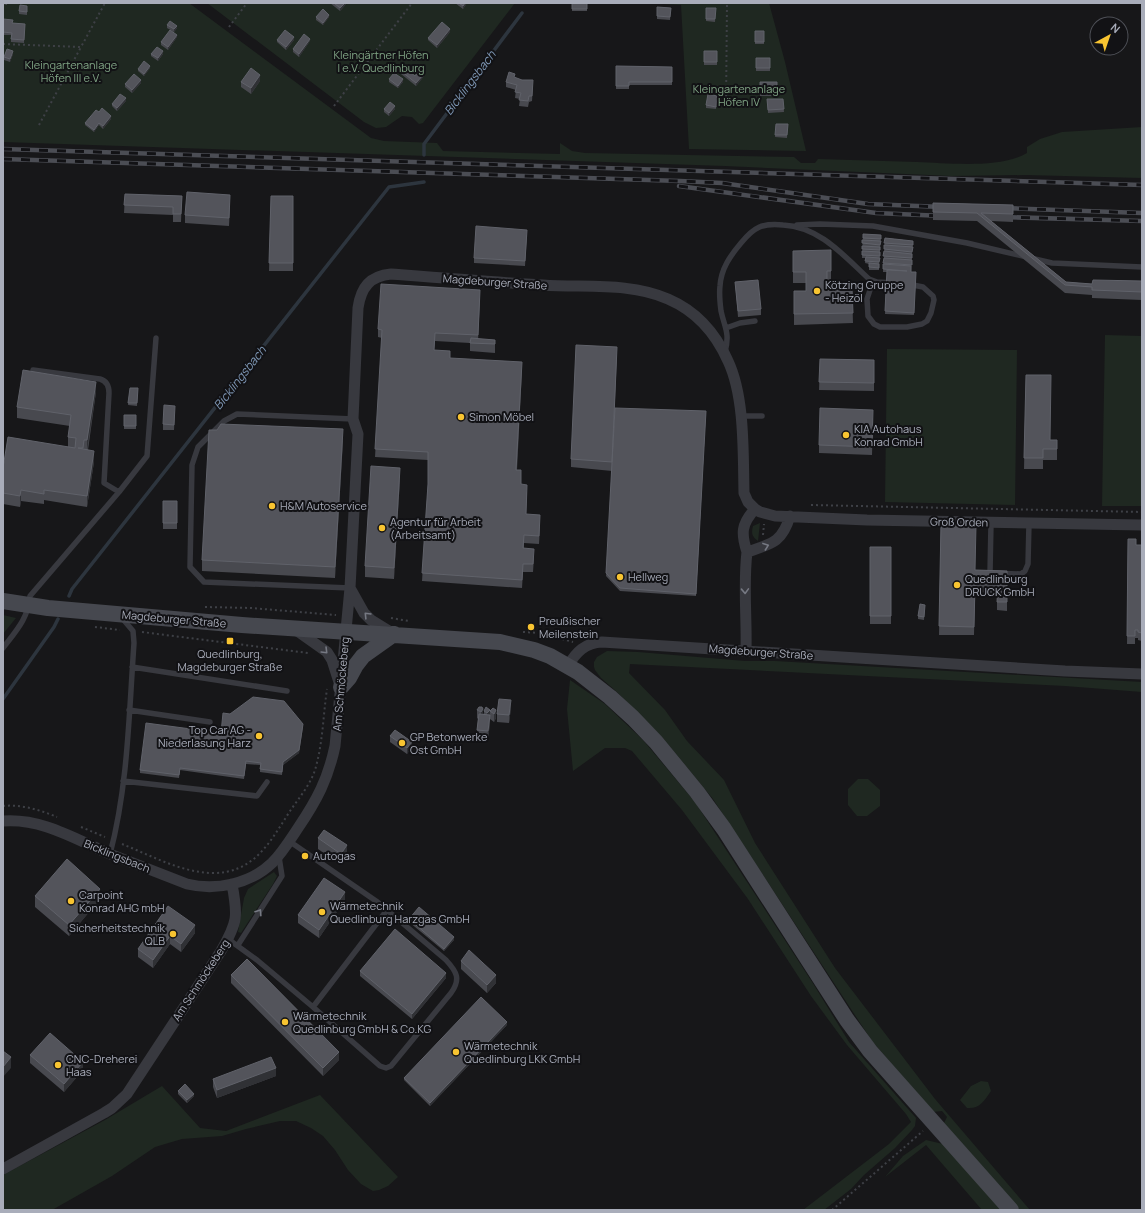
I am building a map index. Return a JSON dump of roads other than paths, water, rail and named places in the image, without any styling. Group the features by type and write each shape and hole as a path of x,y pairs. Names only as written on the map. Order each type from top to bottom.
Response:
{"main road":[{"name":"Magdeburger Straße","path":"3,601 29,606 294,629 394,634 509,644 534,650 550,656 568,666 599,688 633,718 656,742 697,792 755,875 857,1034 883,1068 1011,1210"},
{"path":"334,685 349,678 363,656 394,634"}],"street":[{"name":"Magdeburger Straße","path":"346,631 350,588 358,434 353,419 359,300 363,289 368,283 380,275 391,274 543,285 629,288 669,299 690,312 710,330 724,353 734,378 740,416 744,493 748,502 755,509"},
{"name":"Groß Orden","path":"755,509 775,516 867,520 1142,524"},
{"path":"746,651 747,632 745,572 747,552 743,539 744,524 755,509"},
{"path":"747,552 771,544 777,539 786,528 790,516"},
{"name":"Magdeburger Straße","path":"350,588 364,613 380,627 394,634"},
{"path":"294,629 327,652 332,660 334,685"},
{"name":"Am Schmöckeberg","path":"3,1168 104,1113 123,1098 228,939 234,926 236,916 232,884 260,872 279,856 320,792 331,767 335,746 334,685 346,631"},
{"name":"Magdeburger Straße","path":"568,666 574,655 586,645 602,642 1064,671 1142,674"},
{"name":"Bicklingsbach","path":"3,821 21,821 43,825 110,854 187,884 199,887 232,884"}],"lane":[{"path":"724,353 727,339 726,328 721,310 720,286 724,268 732,253 748,234 758,227 767,225 793,226 820,224 873,226 967,243 1052,263 1142,266"},
{"path":"793,226 816,234 825,240 869,279 877,282 914,284 927,289 933,296 934,300 929,317 922,324 914,326 880,327 874,324 868,316 867,311 867,299 870,290 869,279"},
{"path":"726,328 740,323 755,321"},
{"path":"3,648 26,616 30,596 119,492 147,456 156,338"},
{"path":"33,370 100,380 108,384 109,393 104,483 119,492"},
{"path":"350,588 204,582 190,567 192,465 198,447 224,421 237,414 353,419"},
{"path":"740,416 762,416"},
{"path":"991,523 988,572 1021,574 1026,571 1028,564 1029,523"},
{"path":"110,854 124,781 134,643 133,631 118,614"},
{"path":"132,667 286,691"},
{"path":"129,710 210,722"},
{"path":"124,781 257,796 267,782"},
{"path":"228,939 238,945 313,1007 380,1066 386,1068 391,1066 455,987 457,975 446,960 376,901 290,840"},
{"path":"238,945 282,876 279,856"},
{"path":"313,1007 387,910"}],"waterway":[{"name":"Bicklingsbach","path":"424,155 424,144 522,13"},
{"name":"Bicklingsbach","path":"69,596 72,589 389,187 424,182"},
{"name":"Bicklingsbach","path":"3,699 54,627 58,619"}],"railway":[{"path":"3,149 1142,185"},
{"path":"3,159 722,183 868,204 943,207"},
{"path":"679,186 876,213 943,216"},
{"path":"1001,208 1142,213"},
{"path":"1003,217 1142,221"}],"place":[{"name":"Kötzing Gruppe - Heizöl","path":"817,291"},
{"name":"Simon Möbel","path":"461,417"},
{"name":"KIA Autohaus Konrad GmbH","path":"846,435"},
{"name":"H&M Autoservice","path":"272,506"},
{"name":"Agentur für Arbeit (Arbeitsamt)","path":"382,528"},
{"name":"Hellweg","path":"620,577"},
{"name":"Quedlinburg DRUCK GmbH","path":"957,585"},
{"name":"Preußischer Meilenstein","path":"531,627"},
{"name":"Quedlinburg, Magdeburger Straße","path":"230,641"},
{"name":"Top Car AG - Niederlasung Harz","path":"259,736"},
{"name":"GP Betonwerke Ost GmbH","path":"402,743"},
{"name":"Autogas","path":"305,856"},
{"name":"Carpoint Konrad AHG mbH","path":"71,901"},
{"name":"Wärmetechnik Quedlinburg Harzgas GmbH","path":"322,912"},
{"name":"Sicherheitstechnik QLB","path":"173,934"},
{"name":"Wärmetechnik Quedlinburg GmbH & Co.KG","path":"285,1022"},
{"name":"Wärmetechnik Quedlinburg LKK GmbH","path":"456,1052"},
{"name":"CNC-Dreherei Haas","path":"58,1065"}],"park label":[{"name":"Kleingärtner Höfen I e.V. Quedlinburg","path":"381,61"},
{"name":"Kleingartenanlage Höfen III e.V.","path":"71,71"},
{"name":"Kleingartenanlage Höfen IV","path":"739,95"}]}
